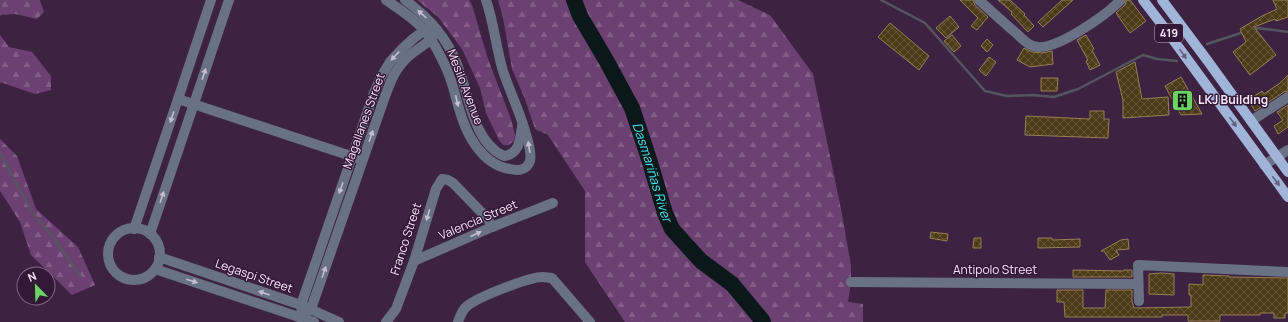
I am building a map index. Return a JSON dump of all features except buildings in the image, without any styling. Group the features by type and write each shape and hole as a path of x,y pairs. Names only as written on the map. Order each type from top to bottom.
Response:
{"main road":[{"name":"419","path":"1143,0 1288,197"},
{"name":"419","path":"1162,0 1288,172"}],"street":[{"path":"134,229 211,0"},
{"path":"150,234 228,0"},
{"name":"Mesilo Avenue","path":"386,0 410,16 425,30 441,56 447,70 466,130 484,156 505,169 516,170 526,168 530,162 528,142 523,122 503,71 486,0"},
{"name":"Mesilo Avenue","path":"404,0 428,19 451,49 464,82 472,112 477,124 493,149 504,156 510,156 514,153 518,149 523,122"},
{"path":"979,0 1024,41 1034,47 1047,46 1062,42 1087,27 1121,0"},
{"path":"425,30 437,30"},
{"name":"Magallanes Street","path":"302,317 300,305 380,77 390,62 402,49 425,30"},
{"name":"Magallanes Street","path":"302,317 311,309 383,102 397,69 409,56 431,40 437,30"},
{"path":"1251,121 1288,97"},
{"path":"178,99 363,160"},
{"path":"1264,165 1288,150"},
{"name":"Franco Street","path":"386,322 396,309 414,261 436,188 442,179 453,183 488,219 492,227"},
{"name":"Valencia Street","path":"414,261 492,227 553,203"},
{"path":"134,229 145,231 150,234 158,244 159,257 155,269 145,277 134,280 118,276 109,263 108,251 113,239 118,234 126,230 134,229"},
{"name":"Legaspi Street","path":"159,257 300,305 340,322"},
{"path":"1139,301 1138,265 1288,272"},
{"name":"Legaspi Street","path":"155,269 314,322"},
{"path":"458,322 461,313 472,302 504,288 543,277 552,278 590,322"},
{"name":"Antipolo Street","path":"851,282 1138,284"},
{"name":"Franco Street","path":"396,309 396,322"}],"green space":[{"path":"0,0 40,0 44,12 37,19 15,14 1,15 0,17"},
{"path":"417,0 469,0 472,5 488,59 511,119 515,135 514,141 509,145 503,145 499,140 486,113 480,88 462,49 438,17"},
{"path":"498,0 738,0 770,15 813,74 842,214 851,266 851,282 848,302 863,304 863,322 625,322 585,262 585,191 548,135 535,129 525,99 512,69 503,18"},
{"path":"0,35 9,47 32,52 51,76 51,90 35,94 0,82"},
{"path":"0,139 17,156 36,209 78,247 95,285 72,295 56,279 56,266 42,266 31,255 20,222 0,191"}],"waterway":[{"name":"Dasmariñas River","path":"574,0 580,16 632,108 665,213 672,229 701,261 732,284 763,322"},
{"path":"881,0 925,23 985,91 1007,96 1033,95 1054,97 1078,89 1143,55 1157,59 1177,61"},
{"path":"1253,30 1258,28 1288,32"},
{"path":"1207,44 1244,32"},
{"path":"0,153 32,212 53,237 81,277"}],"place":[{"name":"LKJ Building","path":"1183,100"}]}
